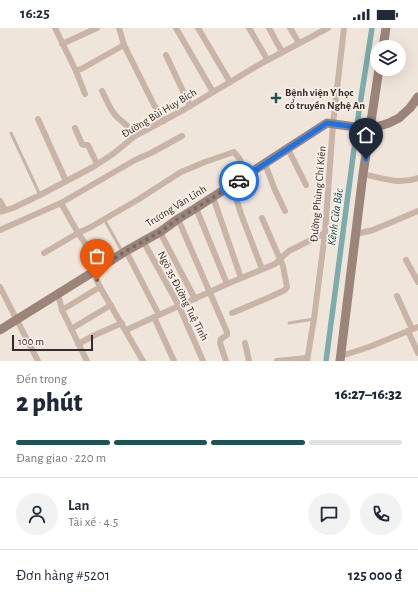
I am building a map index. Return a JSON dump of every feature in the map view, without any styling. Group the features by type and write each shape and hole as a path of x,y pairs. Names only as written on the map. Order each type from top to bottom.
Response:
{"street":[{"path":"56,28 85,94"},
{"path":"62,44 97,28"},
{"path":"119,28 124,45 154,105 164,121"},
{"path":"176,28 213,92"},
{"path":"198,28 230,82"},
{"path":"249,28 268,60"},
{"path":"269,28 282,52"},
{"path":"290,28 299,43"},
{"name":"Đường Bùi Huy Bích","path":"2,211 13,208 97,164 119,150 135,136 164,121 299,43 317,30 328,28"},
{"name":"Đường Phùng Chí Kiên","path":"307,359 314,319 325,233 333,124 344,28"},
{"path":"384,40 386,28"},
{"path":"76,71 124,45"},
{"path":"166,55 190,106"},
{"path":"341,359 368,129 378,76"},
{"path":"102,91 114,114 132,130 135,136"},
{"path":"368,129 389,123 399,118 410,108 418,97"},
{"path":"38,119 66,181"},
{"name":"Trương Văn Lĩnh","path":"0,330 124,252 160,232 327,123 368,129"},
{"path":"75,128 82,144 88,144 97,164"},
{"path":"0,230 61,203 135,160 152,153 182,136"},
{"path":"288,149 306,186"},
{"path":"44,253 78,233 92,227 181,172 205,162 234,152 248,175"},
{"path":"265,164 285,211"},
{"path":"363,174 397,181 418,178"},
{"path":"232,185 240,214 262,269"},
{"path":"213,197 242,278"},
{"path":"0,201 2,211"},
{"path":"61,203 78,233 102,266"},
{"path":"196,208 227,284"},
{"path":"356,234 373,230 418,211"},
{"path":"232,313 285,290 287,287 283,266 262,218"},
{"path":"178,219 227,332 227,335 221,339 220,343 226,361"},
{"path":"160,232 195,299"},
{"path":"126,330 210,291 275,264 289,251 325,233"},
{"name":"Ngõ 35 Đường Tuệ Tĩnh","path":"143,241 179,306 204,361"},
{"path":"124,252 157,316 174,361"},
{"path":"406,260 418,282"},
{"path":"93,272 100,287 143,361"},
{"path":"0,287 2,294 38,361"},
{"path":"62,310 100,287"},
{"path":"58,294 62,310 87,361"},
{"path":"397,296 413,329 418,354"},
{"path":"71,329 111,306"},
{"path":"78,344 122,323"},
{"path":"341,359 413,329"},
{"path":"245,343 249,361"},
{"path":"277,361 307,359"}],"lane":[{"path":"11,134 40,194"},
{"path":"104,219 124,252"},
{"path":"289,323 314,319"}],"waterway":[{"name":"Kênh Cửa Bắc","path":"326,361 359,111 372,28"}],"way so far":[{"path":"97,280 93,272 160,232 239,181"}],"place":[{"name":"Bệnh viện Y học cổ truyền Nghệ An","path":"276,98"}],"route":[{"path":"239,181 327,123 370,129 366,159"}]}
